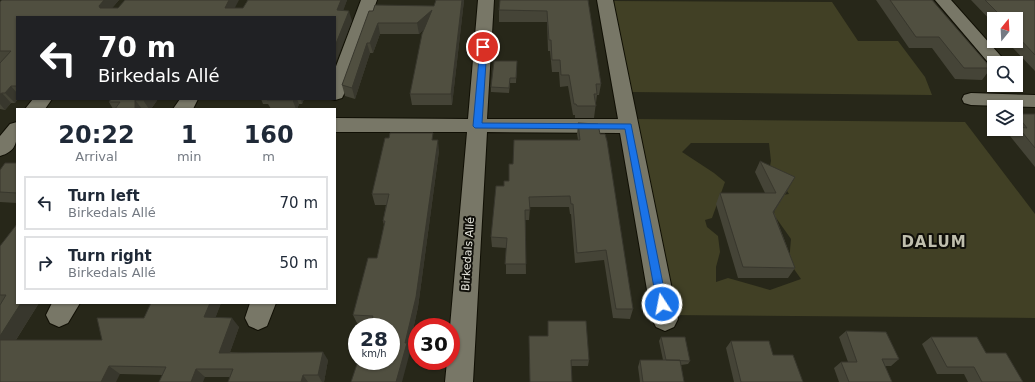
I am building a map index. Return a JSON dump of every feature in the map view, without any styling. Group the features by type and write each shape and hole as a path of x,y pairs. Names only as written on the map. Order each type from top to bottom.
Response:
{"street":[{"path":"336,91 369,0"},
{"name":"Birkedals Allé","path":"459,382 486,0"},
{"path":"605,0 665,319"},
{"path":"943,0 992,56"},
{"path":"1023,91 1033,101"},
{"path":"971,99 1033,101"},
{"path":"36,108 42,100"},
{"path":"0,125 16,125"},
{"path":"336,125 629,126"},
{"path":"0,149 16,130"}],"shaded area":[{"path":"611,1 832,2 858,41 898,41 925,77 932,95 629,92"},
{"path":"634,119 965,122 1035,214 1035,318 671,315","holes":["691,143 769,143 771,161 769,171 777,176 789,194 776,196 774,215 791,239 789,262 801,279 770,290 728,278 716,282 716,267 720,252 718,236 707,227 705,220 712,218 725,182 682,152"]}],"building":[{"path":"2,0 104,0 99,6 100,8 118,8 125,0 229,0 225,8 243,8 248,0 341,0 337,10 349,11 336,44 336,16 16,16 16,86 11,86 5,93 0,94 0,63 11,51 0,51 0,2"},
{"path":"436,0 462,0 451,94 410,94 422,34 432,10 417,23 378,23 370,43 367,43 352,88 342,85 369,11 373,11 375,5 434,6"},
{"path":"500,0 588,0 601,84 596,84 597,94 594,94 596,106 577,106 574,104 569,75 561,75 560,60 552,60 547,11 499,10"},
{"path":"890,0 932,0 987,63 987,68 964,68 939,37 916,37"},
{"path":"985,0 1035,0 1035,55 1023,42 1023,12 997,12"},
{"path":"494,61 517,61 516,78 510,78 509,88 491,87"},
{"path":"110,100 135,100 135,108 116,108 120,102 109,102"},
{"path":"1023,114 1035,114 1035,148 1023,133 1023,128 1027,128 1023,123"},
{"path":"578,123 598,124 600,134 605,134 633,309 616,309 606,250 577,253 573,204 571,204 570,196 529,197 530,210 525,210 526,264 505,264 507,238 491,237 496,186 504,186 504,181 509,181 509,164 513,164 514,140 580,140"},
{"path":"390,133 433,133 432,140 438,140 416,297 411,318 408,318 408,330 405,343 407,343 400,368 400,318 372,318 373,316 353,315 368,258 377,258 385,221 383,221 389,194 372,194 385,138 389,138"},
{"path":"760,161 795,177 773,212 795,268 743,267 720,193 776,193"},
{"path":"5,163 16,163 16,193 0,192 0,170"},
{"path":"16,225 16,304 20,304 0,336 0,305 6,295 0,295 0,246"},
{"path":"151,304 210,304 204,317 232,318 219,353 323,352 318,375 303,375 301,382 228,382 233,369 196,369 191,382 159,382 166,367 109,366 101,382 0,382 0,340 102,340 97,318 144,318"},
{"path":"548,321 586,321 589,360 571,360 572,382 530,382 529,336 548,336"},
{"path":"846,331 886,332 899,359 882,359 892,382 849,382 841,362 857,362"},
{"path":"661,337 685,337 690,361 666,360"},
{"path":"931,337 977,337 986,353 1006,353 1023,382 982,382 974,367 947,367"},
{"path":"731,341 769,341 773,355 793,355 803,382 741,382"},
{"path":"640,360 680,360 684,382 643,382"},
{"path":"355,370 399,370 396,382 351,382"}],"district":[{"name":"DALUM","path":"934,242"}],"route":[{"path":"483,47 478,126 629,126 662,304"}]}
